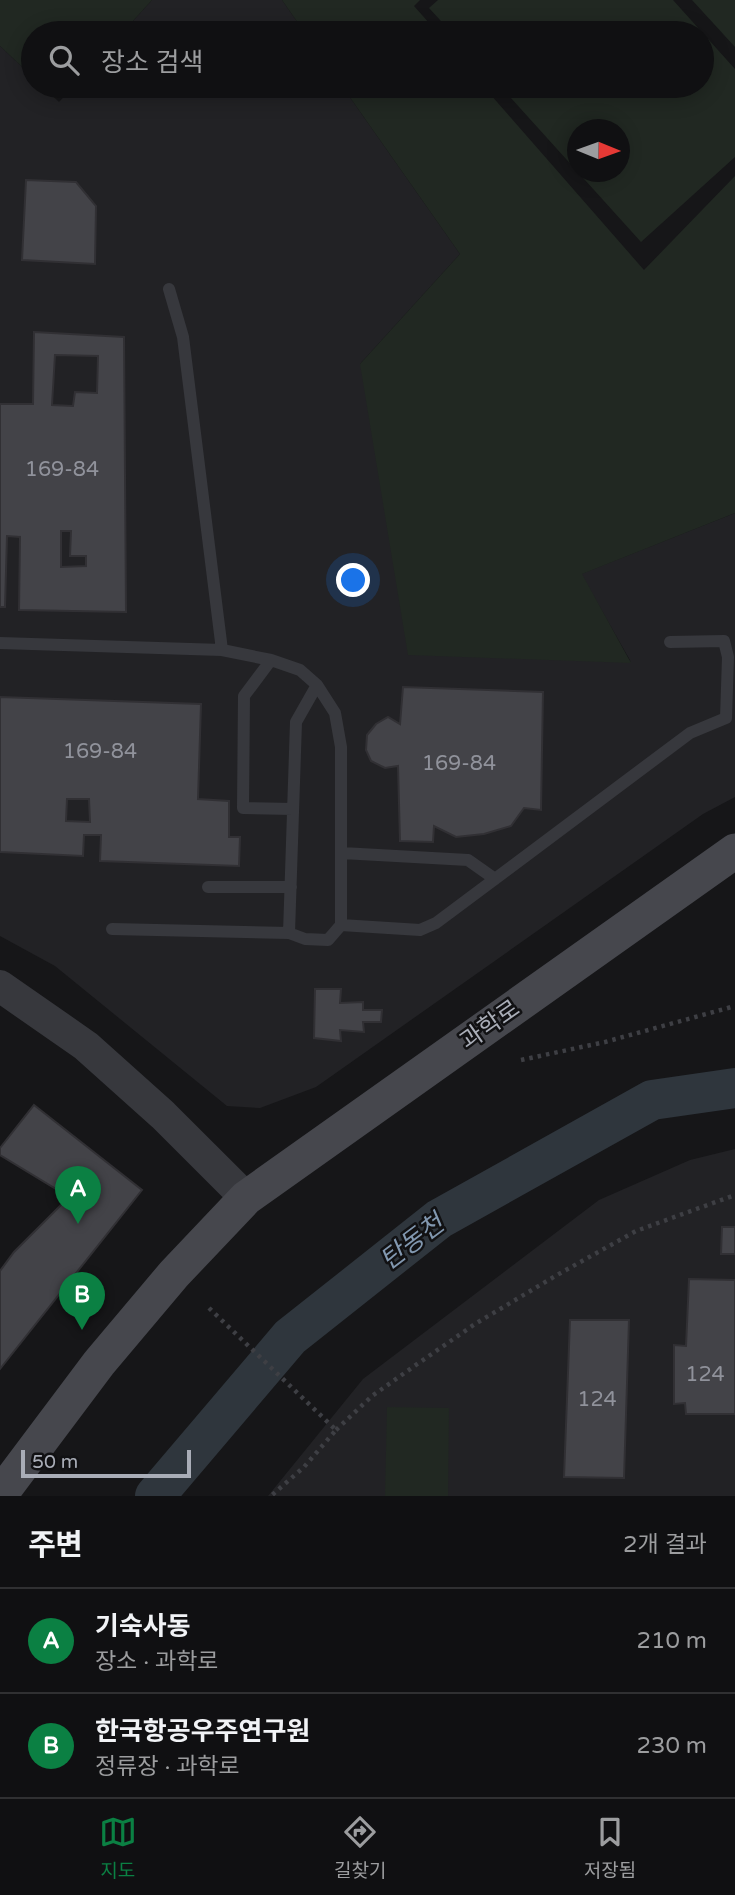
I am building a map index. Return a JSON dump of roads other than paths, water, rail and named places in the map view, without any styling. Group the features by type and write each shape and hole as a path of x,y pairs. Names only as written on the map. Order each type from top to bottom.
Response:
{"main road":[{"name":"과학로","path":"0,1495 107,1353 174,1274 246,1198 735,851"}],"street":[{"path":"0,986 86,1046 163,1115 246,1198"}],"lane":[{"path":"169,289 183,337 222,650"},
{"path":"341,925 420,930 436,923 690,733 726,718 728,657 724,641 670,642"},
{"path":"0,643 222,650 271,660 300,670 317,684 335,713 341,747 341,925 328,940 305,939 289,933 112,929"},
{"path":"271,660 244,696 243,808 293,809"},
{"path":"289,933 296,722 317,684"},
{"path":"342,853 468,860 495,879"},
{"path":"208,887 291,887"}],"waterway":[{"name":"탄동천","path":"155,1496 290,1337 439,1219 652,1100 735,1088"}],"place":[{"name":"기숙사동","path":"78,1224"},
{"name":"한국항공우주연구원","path":"82,1330"}]}
